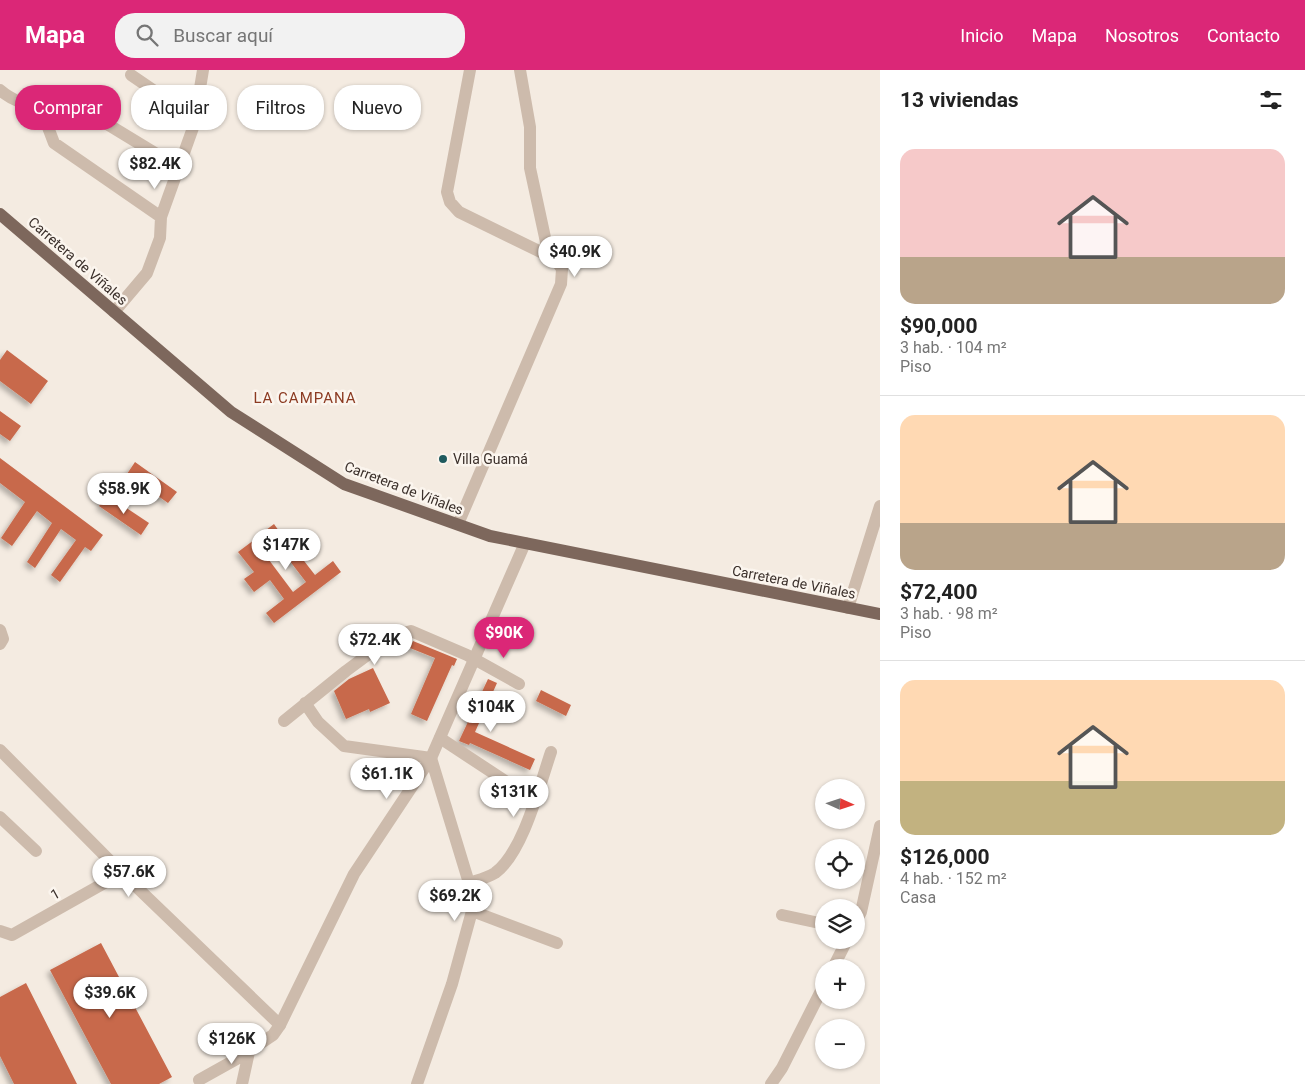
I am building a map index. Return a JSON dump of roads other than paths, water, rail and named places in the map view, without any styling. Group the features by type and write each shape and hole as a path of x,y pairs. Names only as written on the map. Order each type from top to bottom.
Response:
{"main road":[{"name":"Carretera de Viñales","path":"0,214 231,412 344,484 490,536 880,614"}],"street":[{"path":"200,85 203,70"},
{"path":"458,524 561,284 562,269 549,256 459,212 450,202 447,192 470,70"},
{"path":"520,70 530,127 530,168 549,256"},
{"path":"131,75 146,85"},
{"path":"0,90 15,100"},
{"path":"49,130 54,143 161,217"},
{"path":"117,130 163,158 177,172"},
{"path":"114,312 147,273 160,238 161,217 192,130"},
{"path":"848,608 880,506"},
{"path":"199,1080 246,1054 273,1035 280,1025 354,874 431,758 526,543"},
{"path":"0,630 4,636 0,644"},
{"path":"284,720 393,636 411,631 475,659 519,684"},
{"path":"305,703 318,722 344,746 431,758"},
{"path":"440,738 534,800"},
{"path":"0,750 122,873 280,1025"},
{"path":"470,883 490,875 503,865 518,843 527,824 550,752"},
{"path":"417,1084 452,984 472,911 470,883 431,758"},
{"path":"0,818 36,851"},
{"path":"864,899 880,826"},
{"name":"1","path":"0,931 12,935 122,873"},
{"path":"472,911 557,943"},
{"path":"782,915 815,922"},
{"path":"772,1084 815,1003"},
{"path":"242,1084 246,1054"}],"place":[{"name":"Villa Guamá","path":"443,459"}],"district":[{"name":"LA CAMPANA","path":"305,398"}]}
